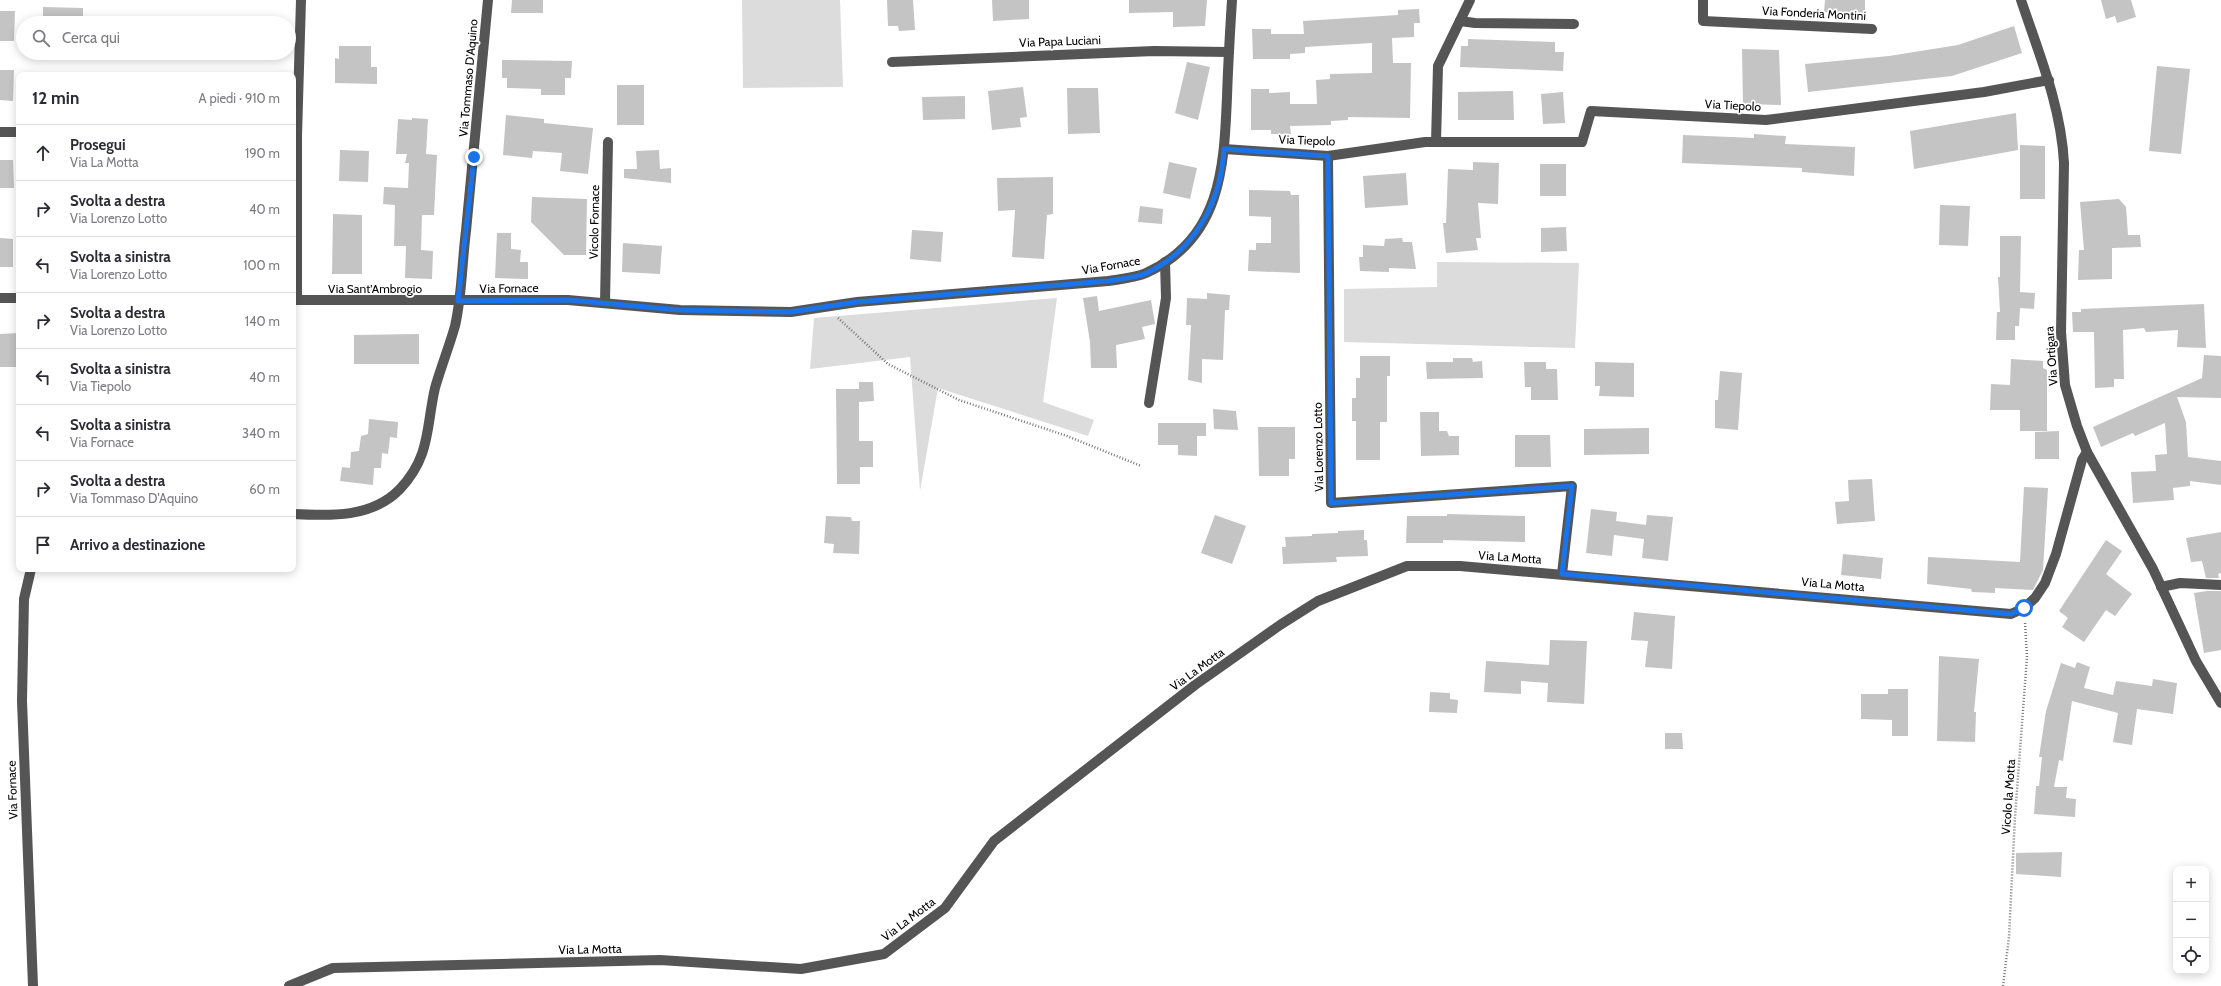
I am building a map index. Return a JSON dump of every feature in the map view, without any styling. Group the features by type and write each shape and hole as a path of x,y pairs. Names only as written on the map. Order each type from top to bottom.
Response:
{"street":[{"path":"296,112 301,0"},
{"name":"Via Tommaso D'Aquino","path":"458,301 474,157 488,0"},
{"name":"Via Fornace","path":"458,301 568,300 680,310 790,312 857,302 1108,281 1145,274 1184,248 1199,230 1214,198 1223,164 1232,0"},
{"path":"1436,142 1438,66 1470,0"},
{"name":"Via Fonderia Montini","path":"1703,0 1703,21 1872,29"},
{"name":"Via Ortigara","path":"2021,0 2049,80 2059,117 2064,163 2061,332 2065,385 2077,426 2087,452 2162,587 2196,660 2221,703"},
{"path":"1460,21 1475,23 1574,24"},
{"name":"Via Papa Luciani","path":"892,62 1131,52 1229,52"},
{"name":"Via Tiepolo","path":"1224,149 1328,156 1436,142 1582,142 1591,110 1766,120 1976,93 2049,80"},
{"path":"0,132 16,132"},
{"name":"Vicolo Fornace","path":"605,303 608,142"},
{"name":"Via Lorenzo Lotto","path":"1328,156 1331,503 1572,486 1562,574"},
{"path":"1149,403 1166,298 1165,262"},
{"path":"0,298 16,298"},
{"name":"Via Sant'Ambrogio","path":"296,300 458,301"},
{"path":"296,514 325,516 357,513 384,502 400,489 408,480 416,467 429,432 435,390 455,326 458,301"},
{"name":"Via La Motta","path":"289,986 333,968 660,960 801,969 884,954 945,908 994,841 1195,685 1280,625 1318,601 1407,566 1460,566 2011,614 2024,608 2035,598 2045,583 2056,554 2082,460 2087,452"},
{"name":"Via Fornace","path":"30,572 24,599 22,700 32,986"},
{"path":"2162,587 2180,583 2221,585"}],"path":[{"path":"826,307 888,364 959,400 1067,436 1141,466"},
{"name":"Vicolo la Motta","path":"2003,986 2009,937 2015,817 2027,657 2024,608"}],"shaded area":[{"path":"742,0 840,0 843,87 743,88"},
{"path":"1437,262 1579,263 1575,348 1344,342 1344,289 1437,287"},
{"path":"1057,298 1043,402 1094,420 1088,436 938,388 920,491 910,357 810,369 814,318"}],"building":[{"path":"512,0 543,0 543,13 511,13"},
{"path":"887,0 913,0 915,30 899,31 898,26 888,26"},
{"path":"992,0 1029,0 1029,19 993,21"},
{"path":"1129,0 1207,0 1205,26 1173,27 1173,12 1129,13"},
{"path":"1825,0 1865,0 1865,13 1824,12"},
{"path":"2101,0 2131,0 2136,17 2117,23 2115,16 2106,19"},
{"path":"43,7 83,8 83,16 43,16"},
{"path":"1419,9 1420,23 1414,23 1414,37 1392,38 1393,63 1411,63 1410,118 1348,117 1348,120 1331,121 1331,125 1290,126 1291,134 1271,134 1271,130 1251,130 1251,89 1269,89 1269,93 1290,92 1290,104 1317,104 1316,80 1330,79 1330,74 1372,73 1372,43 1305,47 1305,53 1290,54 1290,59 1253,59 1252,29 1271,29 1271,34 1304,34 1303,21 1398,15 1398,10"},
{"path":"0,11 15,11 14,41 0,41"},
{"path":"2014,26 2022,53 1952,76 1808,92 1805,64 1889,56 1958,45"},
{"path":"1468,39 1555,42 1555,52 1564,52 1563,71 1460,67 1461,46 1468,46"},
{"path":"339,46 371,46 371,67 377,67 377,84 335,83 335,58 339,59"},
{"path":"1742,49 1779,50 1781,105 1743,104"},
{"path":"502,60 572,61 571,78 565,78 565,95 541,95 541,89 507,88 507,78 502,78"},
{"path":"1187,62 1210,67 1198,120 1175,113"},
{"path":"2157,66 2190,69 2181,154 2149,151"},
{"path":"0,70 14,70 13,101 0,100"},
{"path":"617,85 644,85 644,125 617,125"},
{"path":"1023,87 1027,117 1020,118 1021,127 992,130 988,91"},
{"path":"1067,88 1098,88 1100,133 1068,134"},
{"path":"1513,91 1514,120 1458,120 1458,92"},
{"path":"1563,92 1565,123 1543,124 1541,94"},
{"path":"965,96 965,119 923,120 922,97"},
{"path":"2016,113 2018,150 1914,169 1910,131"},
{"path":"506,115 544,119 544,123 593,128 588,174 560,171 562,153 533,151 532,158 503,155"},
{"path":"412,118 428,119 426,154 437,155 434,215 422,215 421,250 433,251 432,279 405,278 406,246 394,246 395,205 383,204 384,187 408,188 409,163 405,163 407,154 396,154 398,119 412,120"},
{"path":"1754,134 1786,136 1785,144 1855,147 1854,176 1802,172 1802,168 1682,163 1683,135 1754,138"},
{"path":"2020,145 2045,146 2045,199 2020,199"},
{"path":"340,150 369,151 368,182 339,181"},
{"path":"659,150 660,169 671,168 671,183 624,178 624,169 637,169 636,151"},
{"path":"0,160 13,160 14,188 0,188"},
{"path":"1169,162 1197,168 1190,199 1163,193"},
{"path":"1473,162 1499,163 1498,204 1478,203 1481,238 1476,238 1478,250 1446,253 1443,223 1446,223 1448,169 1473,170"},
{"path":"1540,164 1566,164 1566,196 1540,196"},
{"path":"1406,173 1408,205 1365,208 1363,176"},
{"path":"1053,177 1053,214 1047,215 1044,259 1012,257 1015,210 998,211 997,178"},
{"path":"1249,190 1290,191 1291,195 1299,195 1300,273 1248,271 1249,250 1256,250 1256,243 1271,243 1271,217 1249,216"},
{"path":"532,197 587,199 586,255 564,255 531,222"},
{"path":"2119,199 2126,207 2128,235 2140,235 2141,247 2112,248 2112,279 2078,280 2079,250 2084,250 2080,202"},
{"path":"1940,205 1970,206 1968,246 1939,245"},
{"path":"1140,206 1163,209 1162,224 1138,222"},
{"path":"333,214 362,215 362,274 332,274"},
{"path":"1566,227 1567,251 1541,252 1541,228"},
{"path":"912,230 943,232 941,262 910,259"},
{"path":"497,233 511,233 511,249 521,250 520,262 528,262 528,279 495,278"},
{"path":"2000,236 2021,236 2020,292 2035,293 2034,309 2020,308 2019,326 2015,326 2015,340 1996,340 1997,312 2000,312 1998,277 2000,277"},
{"path":"0,238 13,239 13,267 0,267"},
{"path":"1402,238 1403,242 1412,242 1416,269 1389,268 1389,272 1360,271 1359,257 1363,257 1363,245 1384,246 1385,239"},
{"path":"623,243 662,246 660,274 622,272"},
{"path":"1207,293 1230,295 1229,310 1225,310 1223,360 1202,359 1202,383 1188,380 1191,325 1186,325 1187,298 1207,299"},
{"path":"1097,296 1099,311 1151,300 1155,324 1142,327 1145,339 1116,345 1117,368 1091,368 1090,342 1083,298"},
{"path":"2204,304 2206,348 2177,347 2178,330 2146,332 2144,328 2123,330 2124,379 2114,379 2114,387 2095,388 2094,332 2073,332 2072,312 2081,312 2081,309"},
{"path":"16,333 16,367 0,367 0,334"},
{"path":"419,334 419,364 354,364 354,335"},
{"path":"2204,355 2221,356 2221,398 2177,397 2186,422 2188,457 2221,461 2221,485 2190,481 2190,486 2173,488 2174,500 2133,503 2131,472 2156,471 2155,455 2167,454 2165,423 2135,436 2133,433 2101,447 2093,427 2202,378"},
{"path":"1360,356 1390,356 1390,376 1387,376 1387,422 1380,422 1380,460 1356,460 1356,421 1352,421 1352,398 1356,398 1356,378 1360,378"},
{"path":"1453,358 1472,358 1473,362 1482,361 1483,378 1427,379 1426,362 1453,362"},
{"path":"2011,359 2043,361 2043,368 2047,370 2047,431 2020,431 2020,410 1990,410 1991,384 2010,385"},
{"path":"1524,362 1546,362 1546,369 1557,369 1558,400 1531,400 1531,387 1525,387"},
{"path":"1595,362 1634,363 1634,397 1599,396 1600,386 1595,386"},
{"path":"1720,371 1742,373 1738,430 1715,428 1715,400 1718,400"},
{"path":"859,382 873,382 874,401 859,402 859,441 873,441 873,467 860,467 860,484 837,484 836,389 859,389"},
{"path":"1213,409 1236,411 1238,430 1214,429"},
{"path":"1420,412 1439,412 1439,431 1447,431 1449,436 1459,436 1459,455 1421,456"},
{"path":"369,419 398,422 397,438 390,437 388,454 382,453 381,468 374,468 373,485 340,481 342,467 350,468 351,452 359,451 361,436 368,434"},
{"path":"1158,423 1206,423 1206,436 1197,436 1197,456 1178,455 1178,445 1158,445"},
{"path":"1258,427 1295,427 1295,459 1289,459 1289,476 1259,476"},
{"path":"1649,428 1649,454 1584,455 1584,429"},
{"path":"2059,431 2059,459 2035,459 2035,432"},
{"path":"1515,435 1550,435 1551,467 1515,467"},
{"path":"1872,479 1875,521 1837,524 1835,502 1849,501 1848,480"},
{"path":"2024,487 2048,488 2043,570 2033,590 1995,588 1995,593 1972,592 1971,589 1927,584 1928,557 2020,562"},
{"path":"1591,509 1617,512 1616,521 1646,525 1647,515 1673,517 1668,561 1642,558 1644,539 1614,535 1612,556 1586,553"},
{"path":"1447,514 1525,516 1525,542 1443,540 1443,543 1406,543 1407,516 1447,516"},
{"path":"1215,515 1246,526 1232,564 1201,553"},
{"path":"826,516 851,517 852,521 860,521 859,554 833,553 834,544 824,543"},
{"path":"1364,530 1364,540 1367,540 1368,556 1336,557 1337,562 1283,564 1282,547 1286,547 1285,537 1312,536 1312,534 1338,533 1338,531"},
{"path":"2221,532 2221,573 2218,574 2219,578 2206,578 2202,561 2191,562 2186,538"},
{"path":"2106,540 2122,551 2106,574 2132,594 2115,616 2106,610 2084,642 2062,627 2068,618 2059,611"},
{"path":"1843,554 1883,558 1881,579 1841,575"},
{"path":"2221,591 2221,650 2204,653 2194,593"},
{"path":"1634,612 1675,616 1672,669 1645,667 1648,641 1631,640"},
{"path":"1550,640 1587,641 1584,704 1547,702 1548,683 1521,681 1521,694 1484,692 1486,661 1549,665"},
{"path":"1939,656 1979,659 1974,712 1976,712 1975,742 1937,741"},
{"path":"2077,662 2090,667 2084,688 2113,695 2116,681 2152,686 2153,679 2177,683 2173,714 2137,709 2132,745 2113,742 2118,713 2072,701 2063,761 2059,760 2054,787 2067,787 2066,798 2076,799 2075,817 2034,814 2036,786 2039,786 2042,757 2039,757 2046,711 2061,663 2075,668"},
{"path":"1888,689 1908,689 1908,736 1892,736 1892,720 1861,719 1861,694 1888,694"},
{"path":"1430,692 1450,693 1450,699 1458,700 1457,713 1429,712"},
{"path":"1665,733 1682,733 1683,749 1665,749"},
{"path":"2062,852 2061,877 2016,874 2016,853"}],"route":[{"path":"474,157 458,301 568,300 680,310 790,312 857,302 1108,281 1145,274 1184,248 1199,230 1214,198 1223,164 1224,149 1328,156 1331,503 1572,486 1562,574 2011,614 2024,608"}]}
